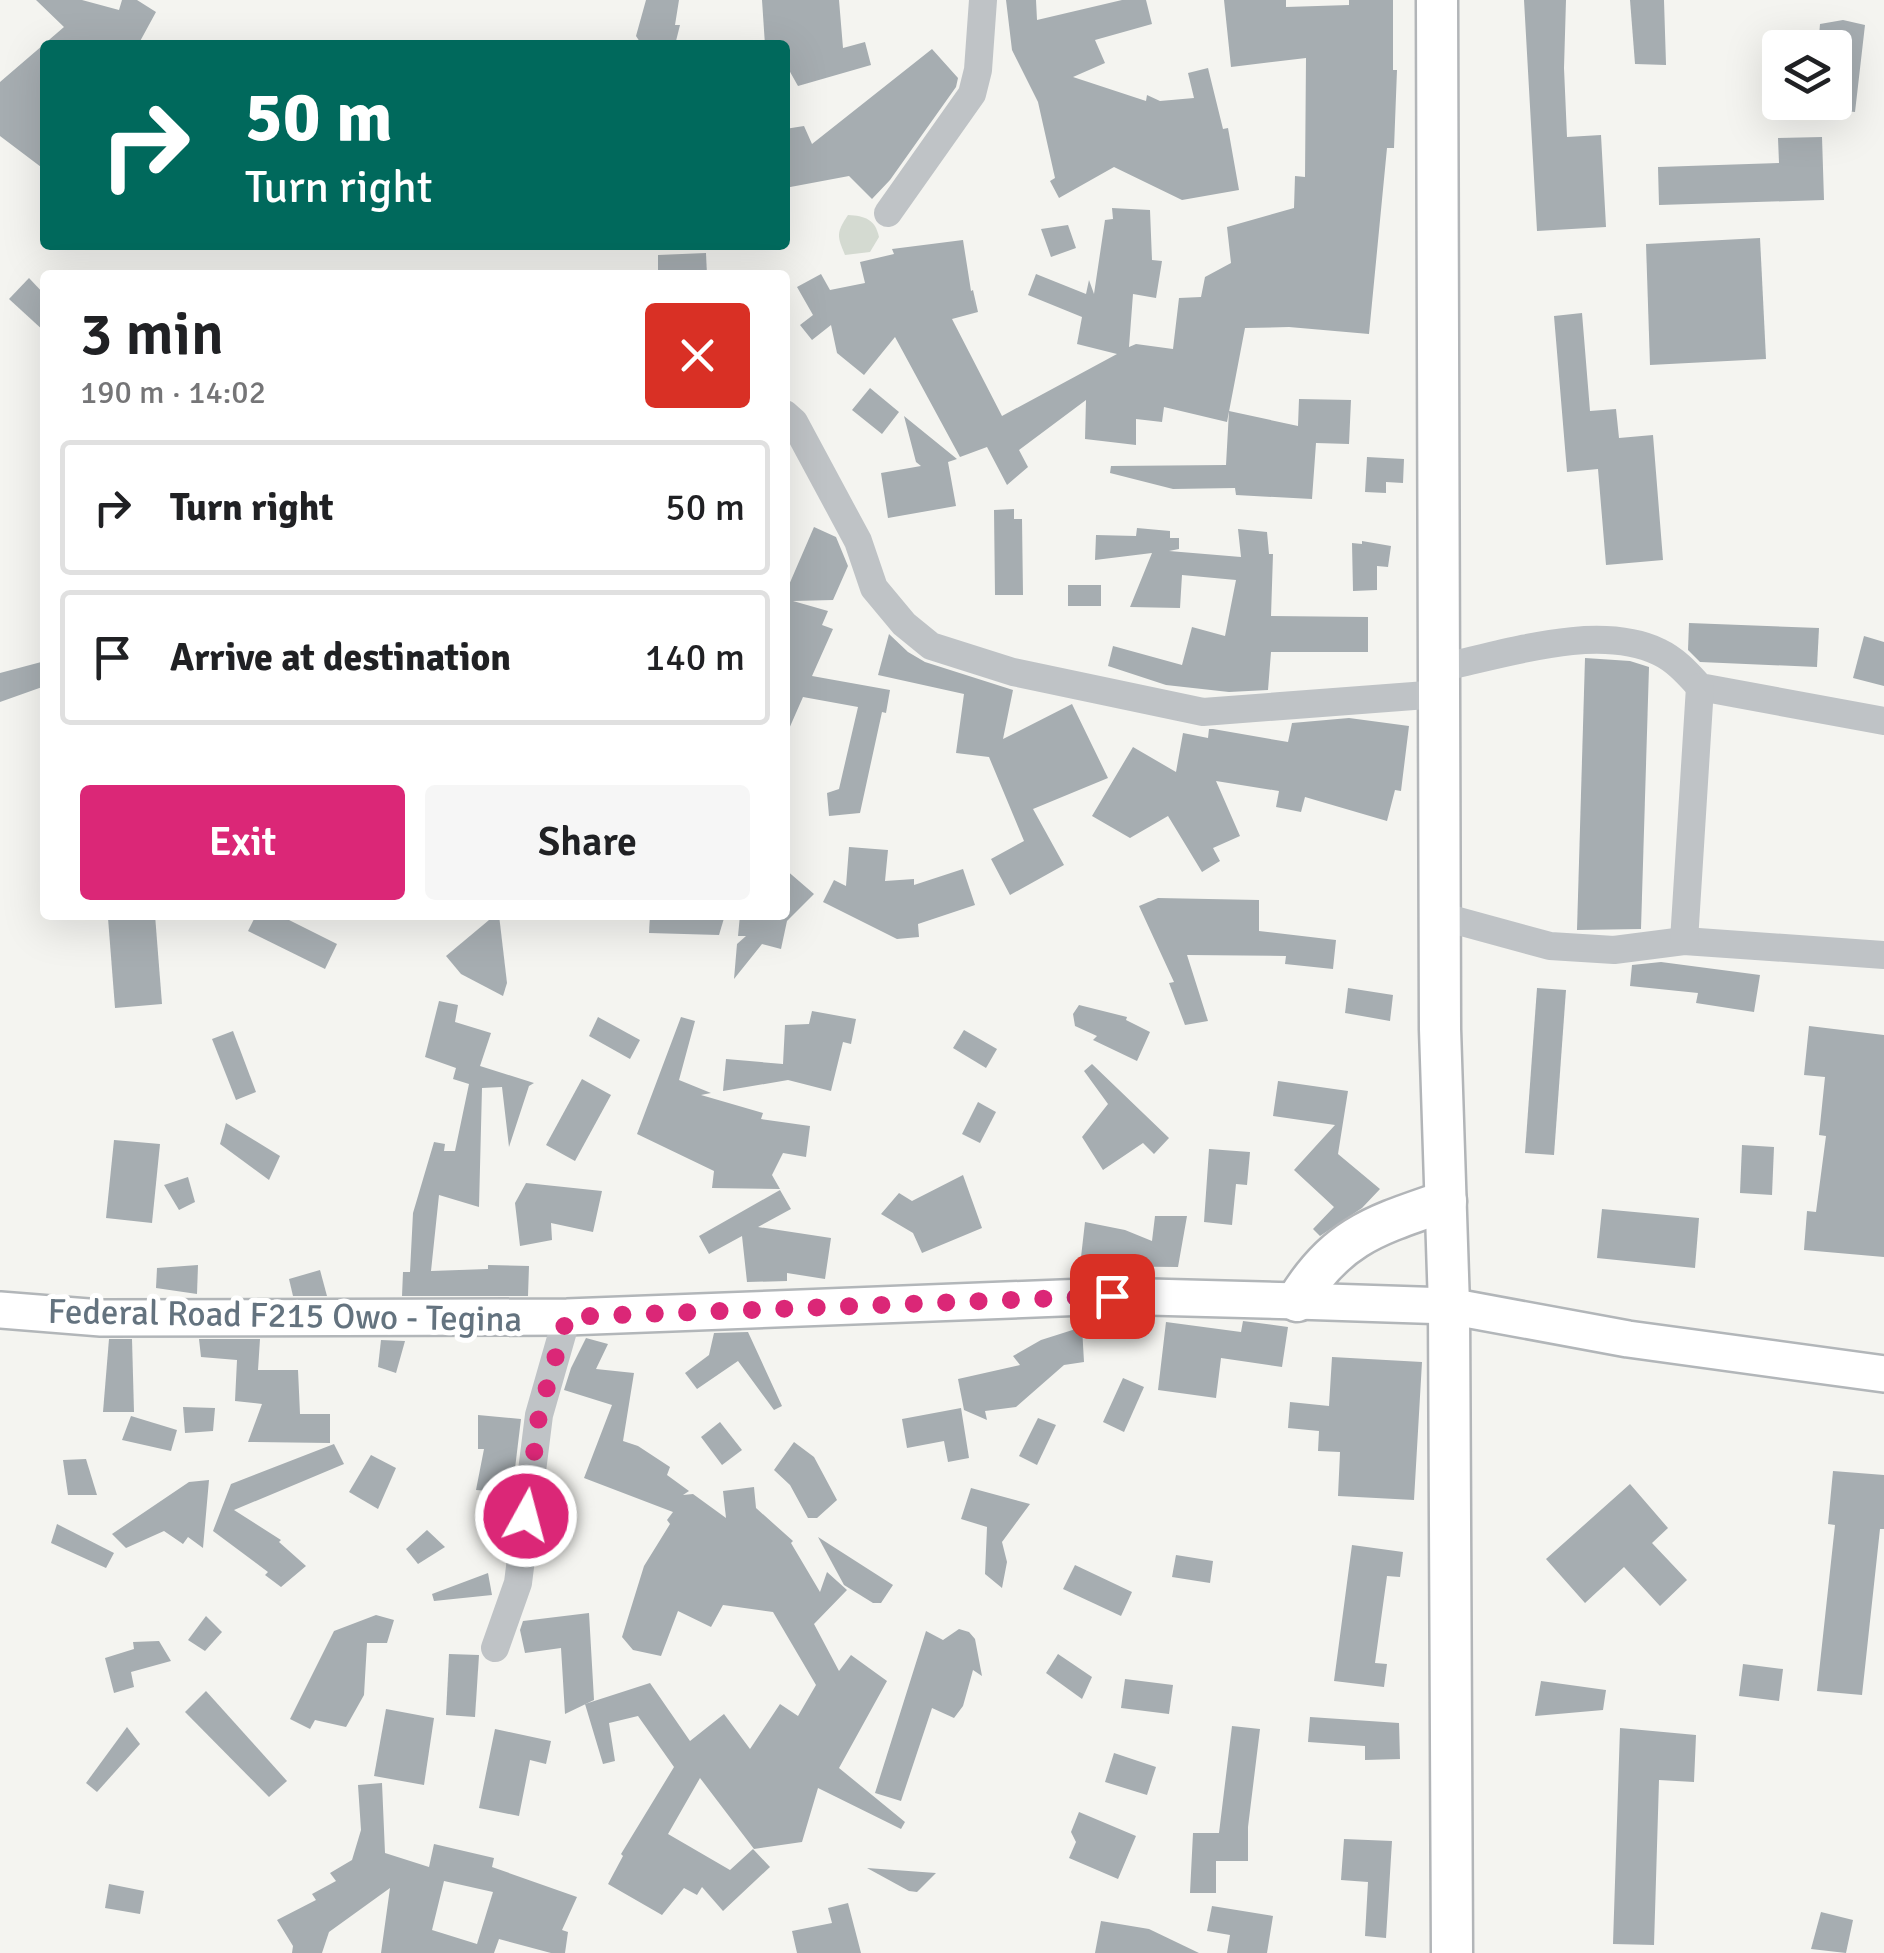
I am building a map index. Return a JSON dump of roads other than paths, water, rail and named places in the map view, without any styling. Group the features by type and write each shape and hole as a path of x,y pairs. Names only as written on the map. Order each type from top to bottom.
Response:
{"highway":[{"path":"1437,0 1440,916 1449,1306 1452,1953"},
{"path":"1297,1301 1324,1261 1346,1244 1446,1201"}],"main road":[{"name":"Federal Road F215 Owo - Tegina","path":"0,1310 100,1318 567,1317 1112,1296 1449,1306 1628,1340 1884,1374"}],"street":[{"path":"888,213 972,94 978,70 983,0"},
{"path":"790,418 858,541 880,597 904,624 932,646 1013,672 1203,712 1439,681 1573,640 1634,642 1662,653 1700,688 1884,721"},
{"path":"1684,940 1700,688"},
{"path":"1440,916 1550,946 1614,950 1684,940 1884,954"},
{"path":"495,1648 518,1583 539,1415 567,1317"}]}
